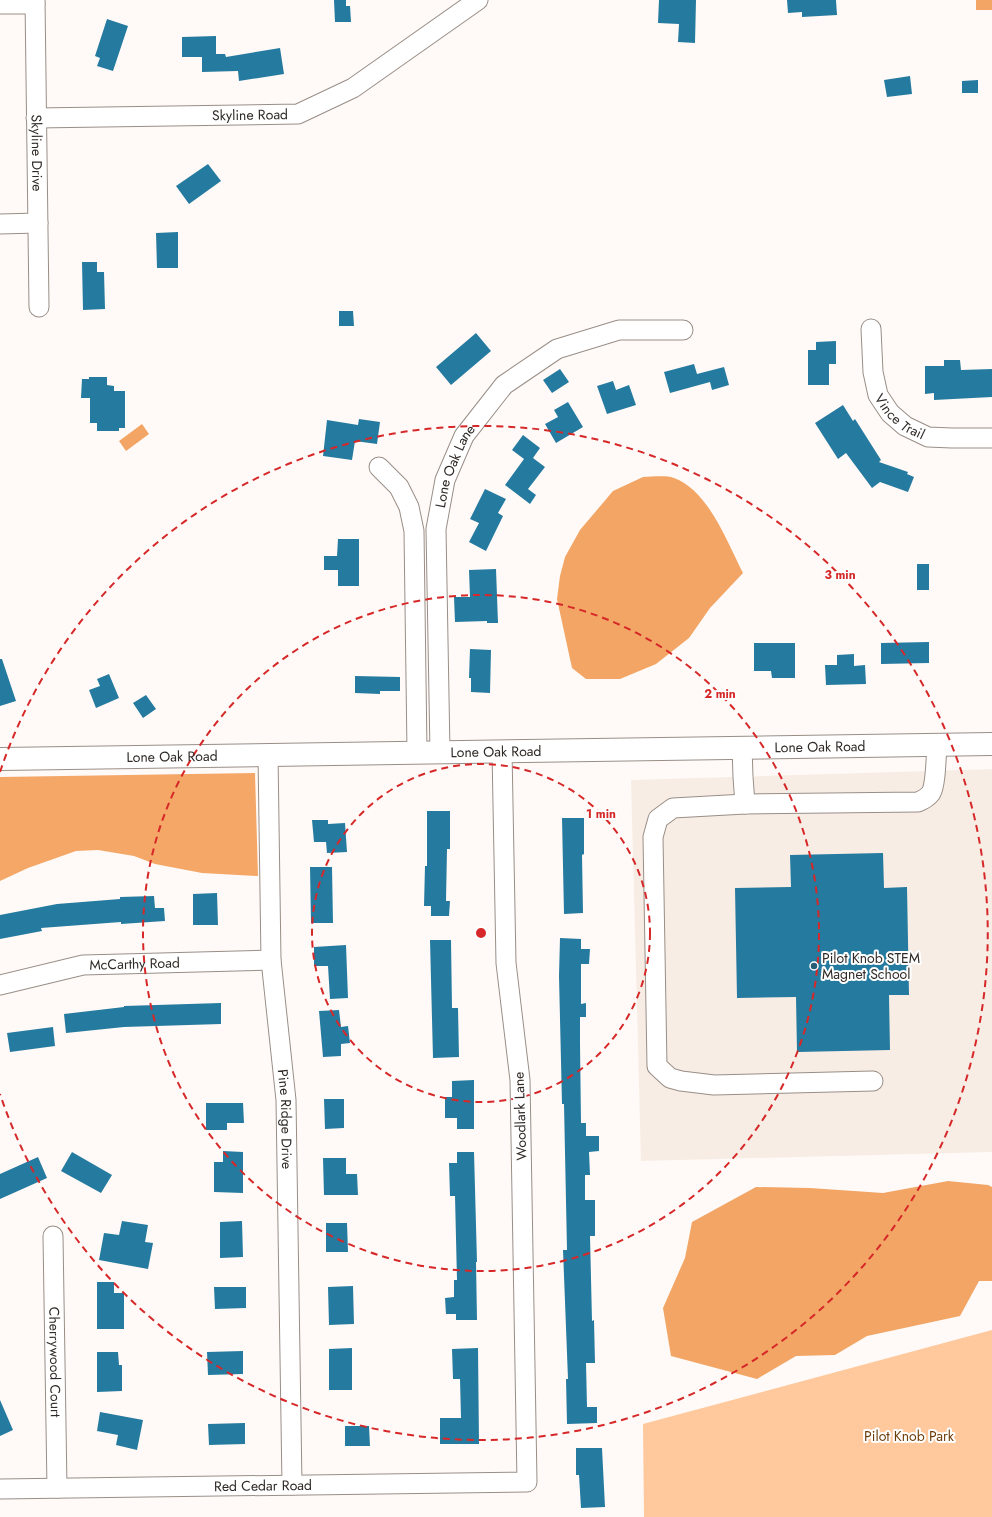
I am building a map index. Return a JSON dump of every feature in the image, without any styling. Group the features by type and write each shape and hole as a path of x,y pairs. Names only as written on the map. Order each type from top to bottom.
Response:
{"main road":[{"name":"Lone Oak Road","path":"0,759 992,744"}],"street":[{"name":"Skyline Road","path":"36,118 298,114 353,88 478,0"},
{"name":"Skyline Drive","path":"35,2 39,307"},
{"path":"0,4 35,2"},
{"path":"0,224 38,223"},
{"name":"Vince Trail","path":"872,329 874,380 878,395 890,413 905,426 928,436 952,438 992,438"},
{"name":"Lone Oak Lane","path":"440,752 436,529 445,480 464,436 504,385 557,349 619,330 683,330"},
{"path":"379,467 399,487 409,507 414,531 417,752"},
{"path":"873,1081 714,1085 681,1081 670,1078 657,1066 653,837 658,819 673,808 745,804 918,802 926,798 931,792 934,781 937,745"},
{"path":"742,747 745,804"},
{"name":"Woodlark Lane","path":"502,751 506,963 520,1080 527,1482"},
{"name":"Pine Ridge Drive","path":"268,754 271,960 286,1100 292,1485"},
{"name":"McCarthy Road","path":"0,985 83,965 271,960"},
{"name":"Cherrywood Court","path":"53,1236 57,1488"},
{"name":"Red Cedar Road","path":"0,1489 527,1482"}],"shaded area":[{"path":"976,0 992,0 992,10 976,10"},
{"path":"142,424 149,434 126,451 119,441"},
{"path":"663,476 674,478 697,494 716,519 743,573 710,608 689,638 656,664 620,679 586,679 572,668 557,599 560,576 565,557 580,530 613,491 643,477"},
{"name":"Pilot Knob STEM Magnet School","path":"992,769 992,1152 641,1161 631,780"},
{"path":"255,773 258,876 202,873 155,864 134,856 98,850 76,851 28,868 0,881 0,777"},
{"path":"948,1181 988,1185 992,1187 992,1281 979,1281 960,1316 867,1336 835,1355 796,1356 757,1379 671,1356 663,1308 685,1258 692,1222 756,1187 810,1188 883,1193"}],"green space":[{"name":"Pilot Knob Park","path":"992,1330 992,1517 644,1517 643,1424"}],"building":[{"path":"334,0 346,0 346,6 350,6 351,22 335,22"},
{"path":"659,0 696,0 695,43 678,42 679,24 658,23"},
{"path":"787,0 836,0 837,15 802,17 802,12 788,13"},
{"path":"107,19 128,26 113,71 97,66 100,58 95,56"},
{"path":"216,36 216,54 225,54 226,57 280,48 284,74 239,81 238,71 202,72 202,57 182,57 182,37"},
{"path":"910,76 912,94 887,97 884,80"},
{"path":"978,80 978,93 962,93 962,81"},
{"path":"208,164 221,181 189,204 176,186"},
{"path":"178,232 178,268 157,268 156,233"},
{"path":"82,262 97,262 97,272 104,272 105,309 83,310"},
{"path":"339,311 353,311 354,326 339,326"},
{"path":"476,333 491,351 451,385 436,367"},
{"path":"836,341 836,364 829,364 829,385 808,385 808,350 816,350 816,342"},
{"path":"944,360 960,360 961,370 992,369 992,397 934,400 934,393 925,394 925,366 944,366"},
{"path":"694,364 697,374 724,367 729,385 712,390 710,382 670,393 664,372"},
{"path":"560,369 569,382 552,393 543,380"},
{"path":"89,377 107,377 107,385 114,386 114,391 125,391 125,428 119,428 119,431 97,431 97,423 90,423 90,398 81,398 82,379 89,379"},
{"path":"613,381 616,390 629,385 636,405 607,414 597,386"},
{"path":"568,402 583,427 556,443 545,424 558,417 554,410"},
{"path":"843,405 853,421 855,419 881,460 879,462 908,472 907,474 914,477 908,492 880,482 872,488 846,453 838,459 815,423"},
{"path":"359,419 380,422 377,444 355,441 352,460 323,456 327,420 358,425"},
{"path":"523,435 540,448 533,458 545,467 528,489 536,495 530,504 505,485 524,459 512,450"},
{"path":"485,489 506,499 498,513 503,516 486,551 469,542 479,523 470,519"},
{"path":"338,539 359,539 359,586 338,586 338,570 324,570 324,556 337,556"},
{"path":"917,564 929,564 929,590 917,590"},
{"path":"496,569 498,623 487,623 487,621 455,622 454,597 470,597 469,570"},
{"path":"929,642 929,663 881,664 881,643"},
{"path":"754,643 795,643 795,678 772,678 771,671 754,671"},
{"path":"470,649 491,650 490,693 471,692 471,678 469,678"},
{"path":"854,654 854,666 865,665 866,684 826,685 825,665 837,665 837,655"},
{"path":"0,659 2,659 16,701 0,706"},
{"path":"109,674 119,698 96,708 89,690 100,686 97,679"},
{"path":"355,676 400,677 400,691 380,691 380,694 355,693"},
{"path":"146,695 156,709 143,718 133,703"},
{"path":"427,811 450,811 450,849 447,849 446,901 450,901 449,916 431,916 431,906 424,906 425,866 427,866"},
{"path":"562,818 584,818 584,854 582,855 583,913 564,914"},
{"path":"312,820 328,820 328,824 345,823 347,852 327,853 326,842 314,842"},
{"path":"883,853 884,888 907,887 909,995 889,995 890,1050 797,1052 796,997 737,998 735,888 791,887 790,855"},
{"path":"310,867 332,867 333,923 311,923"},
{"path":"217,893 218,925 193,925 193,894"},
{"path":"154,896 155,908 164,908 165,921 121,924 121,922 41,928 42,931 0,939 0,915 57,904 120,899 120,897"},
{"path":"560,938 581,939 581,949 590,949 589,964 581,964 581,1004 586,1003 586,1017 580,1017 581,1123 586,1123 586,1136 599,1136 599,1151 589,1152 590,1175 585,1175 585,1200 595,1200 595,1236 590,1236 592,1321 594,1320 595,1363 586,1363 587,1407 597,1407 597,1423 567,1424 566,1379 568,1379 563,1250 567,1250 564,1104 562,1104 559,976"},
{"path":"430,940 451,940 452,1008 458,1008 459,1057 433,1058"},
{"path":"346,945 348,998 330,999 328,966 314,966 314,947"},
{"path":"221,1003 221,1024 124,1027 66,1033 64,1014 124,1006"},
{"path":"339,1010 341,1027 348,1026 350,1043 341,1044 341,1056 323,1057 319,1011"},
{"path":"53,1027 55,1046 10,1052 7,1033"},
{"path":"474,1080 474,1129 457,1129 457,1118 445,1118 445,1097 452,1097 452,1081"},
{"path":"324,1099 344,1099 344,1128 325,1129"},
{"path":"206,1103 243,1103 244,1123 227,1123 227,1130 206,1130"},
{"path":"223,1151 243,1152 243,1193 214,1192 214,1162 223,1162"},
{"path":"72,1152 112,1175 101,1193 61,1171"},
{"path":"457,1152 474,1152 477,1320 456,1320 456,1314 446,1314 445,1298 454,1297 454,1280 457,1280 455,1196 450,1196 449,1163 457,1163"},
{"path":"38,1157 47,1178 0,1199 0,1174"},
{"path":"323,1158 346,1158 346,1174 357,1174 358,1195 324,1195"},
{"path":"122,1221 148,1225 145,1242 153,1243 148,1269 99,1260 104,1233 119,1235"},
{"path":"242,1221 243,1257 220,1258 220,1222"},
{"path":"326,1223 347,1223 348,1252 326,1252"},
{"path":"97,1282 114,1282 114,1293 124,1293 124,1329 97,1329"},
{"path":"353,1286 354,1324 329,1325 328,1287"},
{"path":"214,1287 246,1287 246,1308 215,1309"},
{"path":"352,1348 352,1390 329,1390 329,1349"},
{"path":"478,1348 479,1444 440,1444 440,1418 461,1418 460,1379 453,1379 452,1349"},
{"path":"243,1351 243,1374 208,1375 207,1352"},
{"path":"97,1352 118,1352 119,1365 122,1365 122,1391 97,1392"},
{"path":"0,1400 13,1430 0,1436"},
{"path":"100,1412 143,1420 137,1450 116,1445 118,1435 97,1431"},
{"path":"245,1423 245,1444 209,1445 208,1424"},
{"path":"345,1426 369,1426 370,1446 345,1446"},
{"path":"576,1448 602,1448 605,1507 581,1508 579,1475 576,1475"}],"place":[{"name":"Pilot Knob STEM Magnet School","path":"814,966"}]}
